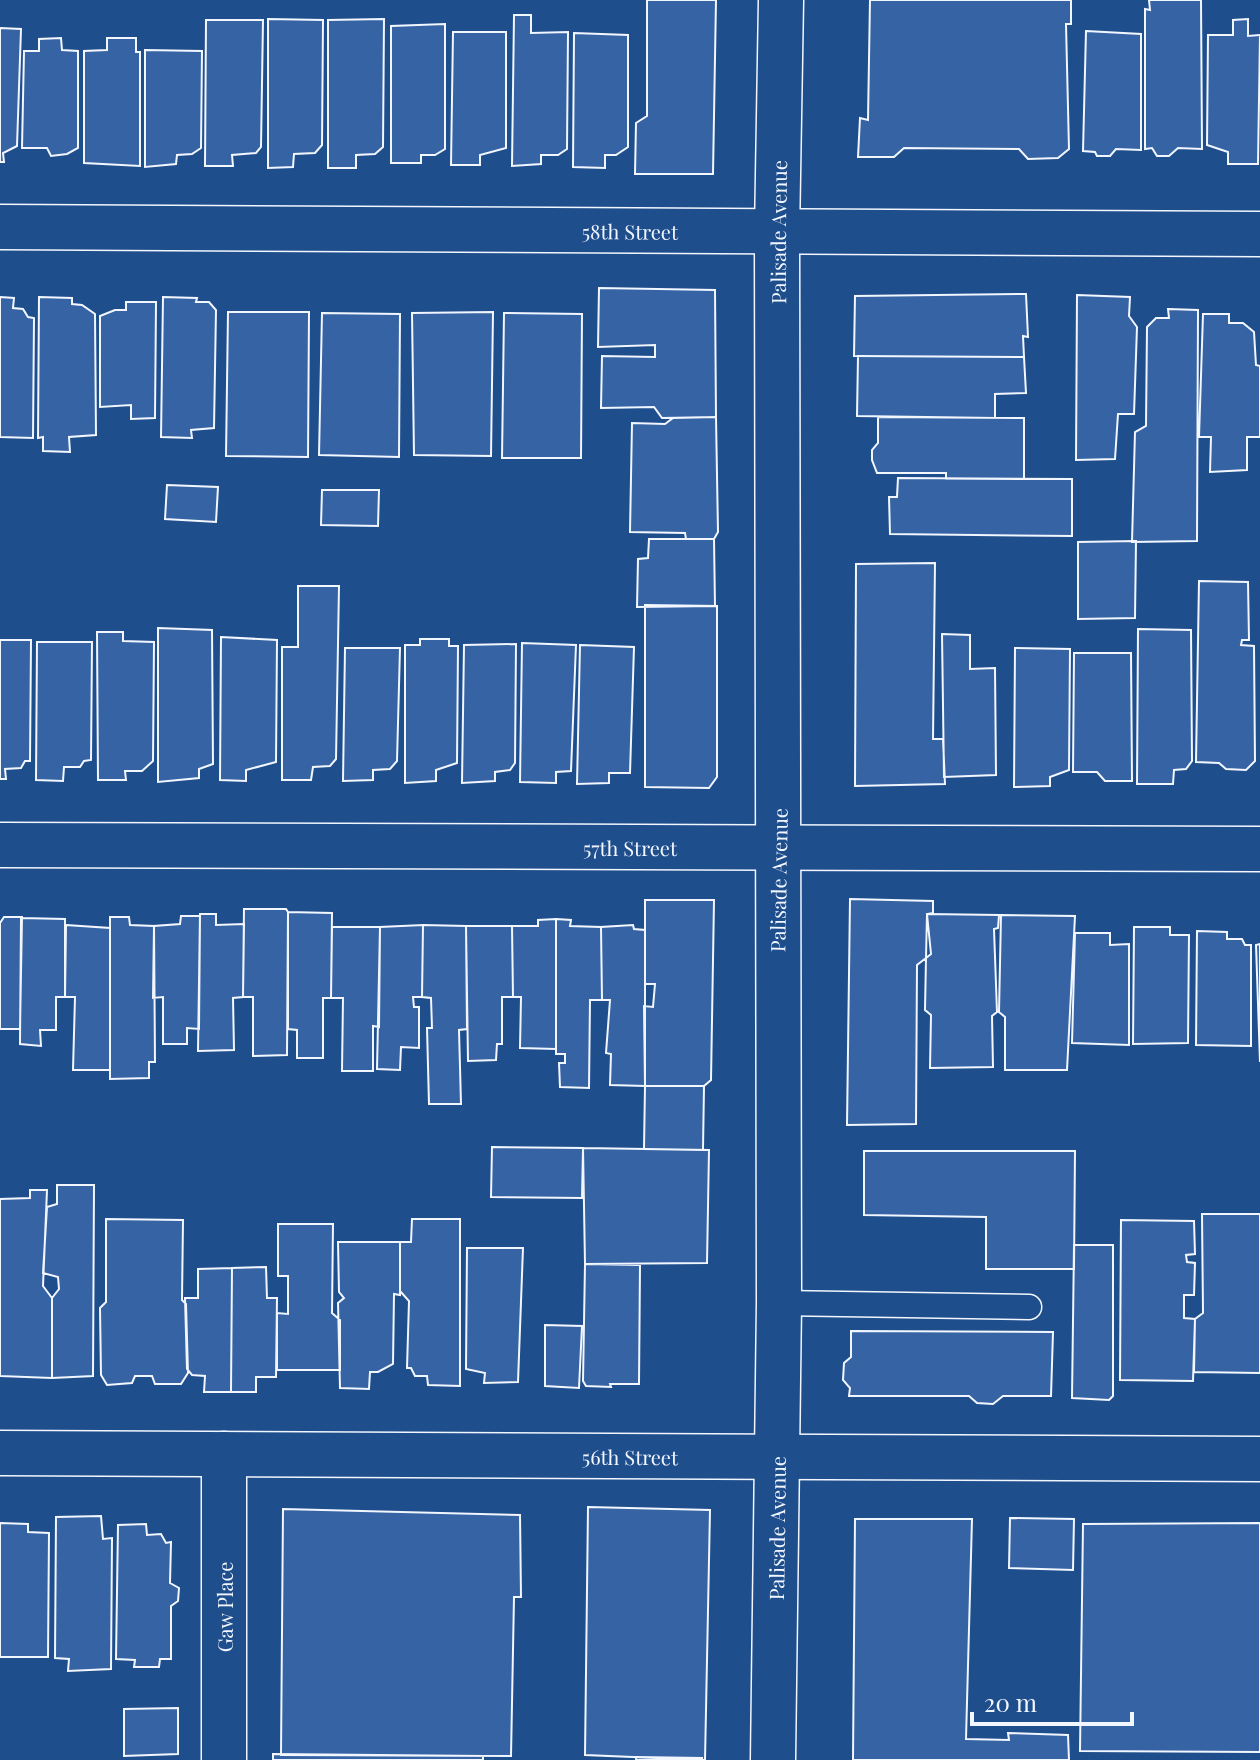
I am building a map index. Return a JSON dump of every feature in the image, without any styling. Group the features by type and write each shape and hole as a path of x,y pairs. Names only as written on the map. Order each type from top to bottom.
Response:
{"street":[{"name":"Palisade Avenue","path":"773,1760 774,1454 779,1303 777,233 781,0"},
{"name":"58th Street","path":"0,227 1260,234"},
{"name":"57th Street","path":"0,845 1260,849"},
{"name":"56th Street","path":"0,1453 774,1454 1260,1459"},
{"name":"Gaw Place","path":"224,1454 224,1760"}],"lane":[{"path":"779,1303 1029,1307"}],"building":[{"path":"647,0 716,0 713,174 635,174 636,123 647,116"},
{"path":"870,0 1071,0 1071,24 1066,24 1069,149 1058,158 1028,159 1019,149 904,148 894,157 858,157 860,118 868,120"},
{"path":"1149,0 1201,0 1202,149 1178,148 1169,156 1157,156 1152,148 1145,149 1145,9 1150,10"},
{"path":"514,15 531,15 531,33 568,32 567,149 558,155 541,155 541,164 512,166"},
{"path":"268,19 323,20 322,145 315,153 294,154 293,167 268,168"},
{"path":"384,19 383,147 375,154 356,155 356,168 328,168 328,20"},
{"path":"1248,19 1248,36 1260,35 1258,164 1228,164 1228,152 1207,145 1208,35 1233,35 1233,20"},
{"path":"206,20 263,20 261,147 256,153 232,155 233,166 205,166"},
{"path":"445,24 445,149 435,155 421,155 421,163 391,163 391,26"},
{"path":"0,28 21,29 17,146 3,153 4,162 0,162"},
{"path":"1086,31 1141,34 1141,150 1116,149 1110,156 1083,151"},
{"path":"453,32 506,32 506,148 480,155 480,165 451,165"},
{"path":"574,33 628,35 628,147 616,155 605,155 605,168 573,167"},
{"path":"61,38 62,50 78,51 78,148 67,154 51,156 47,148 22,148 24,51 39,51 39,39"},
{"path":"107,38 136,38 136,52 140,52 140,166 84,163 84,51 107,50"},
{"path":"145,50 202,51 201,148 192,154 177,155 176,164 145,167"},
{"path":"599,288 715,290 716,417 662,418 654,407 601,408 602,356 655,357 655,345 598,347"},
{"path":"1026,294 1028,337 1023,336 1024,357 854,356 855,296"},
{"path":"1077,295 1130,297 1129,316 1137,327 1134,414 1118,414 1115,459 1076,460"},
{"path":"0,297 14,298 13,308 23,309 28,317 34,318 33,438 0,437"},
{"path":"39,297 72,298 72,304 82,305 95,314 96,435 69,437 70,452 43,451 43,437 38,438"},
{"path":"163,297 197,298 196,302 209,302 216,310 214,428 191,430 192,438 161,437"},
{"path":"126,302 156,302 155,418 131,419 131,405 100,407 100,316 115,310 126,310"},
{"path":"1168,309 1198,310 1197,541 1132,542 1135,432 1146,426 1147,327 1156,318 1169,318"},
{"path":"228,312 309,312 308,457 226,456"},
{"path":"493,312 491,456 414,455 412,313"},
{"path":"322,313 400,314 399,457 319,455"},
{"path":"504,313 582,314 581,458 502,458"},
{"path":"1203,314 1229,314 1229,323 1243,323 1254,332 1256,365 1260,366 1260,437 1247,437 1247,470 1210,472 1211,437 1199,437"},
{"path":"858,356 1024,357 1026,393 995,394 995,418 857,416"},
{"path":"716,417 718,532 714,539 686,539 685,533 630,532 632,423 665,424 673,418"},
{"path":"878,417 1024,418 1024,479 946,479 946,473 877,473 872,450 878,443"},
{"path":"898,478 1072,479 1072,536 890,534 889,497 897,497"},
{"path":"167,485 218,487 216,522 165,519"},
{"path":"322,490 379,490 378,526 321,525"},
{"path":"649,539 714,539 715,606 637,607 638,559 648,558"},
{"path":"1136,541 1135,618 1078,619 1078,542"},
{"path":"935,563 933,739 943,739 945,784 855,786 856,564"},
{"path":"1199,581 1248,582 1249,640 1242,640 1241,645 1254,646 1255,761 1246,770 1226,769 1219,763 1196,762"},
{"path":"298,586 339,586 336,759 330,766 313,767 311,780 282,780 282,647 298,647"},
{"path":"645,605 717,606 717,777 709,788 645,787"},
{"path":"158,628 212,630 213,764 199,769 199,778 158,782"},
{"path":"1138,629 1191,630 1192,761 1186,769 1174,770 1173,784 1137,784"},
{"path":"97,632 123,632 123,641 154,642 153,761 142,771 125,771 126,780 98,780"},
{"path":"942,634 970,635 970,669 995,668 996,775 944,777"},
{"path":"221,637 277,640 276,762 246,770 246,781 220,780"},
{"path":"420,639 449,639 449,646 458,646 457,763 436,770 436,781 405,783 405,645 420,645"},
{"path":"0,640 31,640 30,761 25,761 21,768 5,769 6,779 0,779"},
{"path":"37,642 92,642 91,760 84,761 80,767 64,767 63,781 36,780"},
{"path":"522,643 576,645 571,771 556,772 556,783 520,782"},
{"path":"516,644 515,763 510,770 495,772 495,781 462,783 464,645"},
{"path":"580,645 634,647 630,773 609,773 609,783 577,784"},
{"path":"345,648 400,648 397,761 390,769 373,770 373,780 343,781"},
{"path":"1015,648 1070,649 1069,770 1050,777 1050,786 1014,787"},
{"path":"1074,653 1131,653 1132,781 1105,781 1097,772 1073,772"},
{"path":"850,899 933,901 933,913 927,914 926,958 917,965 916,1124 847,1125"},
{"path":"645,900 714,900 711,1080 704,1086 645,1086 644,1006 653,1007 655,984 645,984"},
{"path":"244,909 286,909 288,912 287,1055 253,1056 253,997 243,997"},
{"path":"288,912 332,913 331,998 323,998 323,1058 297,1058 297,1030 288,1029"},
{"path":"200,914 216,914 216,925 244,924 243,997 233,998 234,1050 198,1051"},
{"path":"927,914 999,915 998,928 994,929 997,1012 992,1016 993,1067 930,1068 931,1015 925,1010 926,958 931,954"},
{"path":"1001,915 1075,916 1067,1070 1005,1070 1005,1017 999,1012"},
{"path":"181,916 200,916 199,1029 187,1028 187,1044 163,1044 163,997 153,998 154,926 180,924"},
{"path":"4,917 22,917 20,1029 0,1029 0,923"},
{"path":"110,917 129,917 130,925 154,926 155,1062 149,1062 149,1078 110,1079"},
{"path":"21,918 65,919 65,997 56,997 56,1030 40,1030 41,1046 20,1044"},
{"path":"556,919 556,1049 520,1048 521,997 513,997 512,926 538,926 538,920"},
{"path":"556,919 571,920 570,926 601,927 602,1000 590,1000 589,1088 560,1087 559,1063 565,1063 565,1054 556,1054"},
{"path":"66,925 110,928 110,1070 73,1070 75,997 65,997"},
{"path":"423,925 422,997 413,997 414,1007 419,1007 419,1048 401,1047 400,1070 377,1069 380,927"},
{"path":"423,925 466,926 467,1029 459,1030 461,1104 429,1104 427,1028 432,1028 431,998 422,997"},
{"path":"633,925 634,929 645,930 645,1086 610,1085 611,1054 606,1053 610,1000 602,1000 601,927"},
{"path":"466,926 512,926 513,997 502,997 502,1044 497,1044 496,1060 468,1061"},
{"path":"332,927 380,927 379,1027 373,1026 373,1071 342,1071 343,998 331,998"},
{"path":"1134,927 1170,927 1170,935 1189,935 1188,1043 1133,1044"},
{"path":"1197,931 1227,932 1227,939 1242,939 1245,945 1251,945 1251,1046 1196,1045"},
{"path":"1075,933 1110,933 1110,945 1129,944 1129,1045 1072,1043"},
{"path":"1260,944 1260,1062 1256,945"},
{"path":"645,1086 704,1086 703,1150 644,1149"},
{"path":"492,1147 583,1148 582,1198 491,1197"},
{"path":"583,1148 709,1150 707,1263 585,1264"},
{"path":"864,1151 1075,1151 1074,1269 986,1269 986,1217 864,1215"},
{"path":"57,1185 94,1185 93,1376 52,1378 52,1298 59,1289 58,1277 43,1273 47,1207 57,1204"},
{"path":"30,1190 47,1190 43,1286 52,1298 52,1378 0,1376 0,1199 30,1198"},
{"path":"1202,1214 1260,1214 1260,1373 1194,1372 1195,1319 1203,1313"},
{"path":"106,1219 183,1220 182,1300 186,1304 188,1373 181,1384 155,1384 152,1376 135,1376 132,1383 107,1385 101,1375 100,1308 106,1302"},
{"path":"412,1219 460,1219 460,1386 428,1385 427,1376 415,1376 411,1368 407,1368 409,1301 400,1291 400,1242 411,1242"},
{"path":"1121,1220 1194,1221 1195,1254 1186,1255 1187,1262 1195,1263 1194,1295 1184,1295 1184,1318 1195,1319 1193,1381 1120,1380"},
{"path":"278,1224 333,1224 332,1313 340,1320 340,1370 277,1370 277,1313 288,1314 288,1276 278,1276"},
{"path":"338,1242 400,1242 400,1295 394,1294 393,1364 378,1372 370,1372 369,1389 340,1388 338,1303 344,1298 339,1292"},
{"path":"1074,1245 1113,1245 1113,1396 1109,1400 1072,1398"},
{"path":"467,1248 523,1248 518,1382 484,1383 485,1373 466,1369"},
{"path":"585,1264 640,1265 639,1384 586,1386 583,1381"},
{"path":"266,1267 267,1298 277,1298 276,1377 256,1377 256,1392 231,1392 232,1268"},
{"path":"232,1268 231,1392 204,1392 205,1376 192,1375 187,1369 185,1298 198,1298 198,1269"},
{"path":"545,1325 582,1326 579,1388 545,1386"},
{"path":"851,1331 1053,1332 1051,1396 1003,1396 993,1404 977,1403 969,1396 849,1396 850,1388 843,1380 844,1363 851,1357"},
{"path":"588,1507 710,1510 705,1760 585,1755"},
{"path":"283,1509 520,1515 521,1597 514,1597 511,1756 281,1755"},
{"path":"101,1516 103,1539 112,1538 111,1669 68,1671 69,1659 55,1658 56,1517"},
{"path":"1010,1518 1074,1519 1073,1570 1009,1568"},
{"path":"855,1519 972,1519 966,1739 1009,1740 1008,1733 1068,1735 1069,1760 853,1760"},
{"path":"0,1523 28,1524 28,1532 49,1533 48,1657 0,1657"},
{"path":"1260,1523 1260,1752 1080,1751 1083,1524"},
{"path":"146,1524 147,1535 161,1534 166,1543 171,1542 170,1583 179,1588 178,1601 171,1606 171,1659 160,1659 159,1667 134,1667 135,1660 116,1659 118,1525"},
{"path":"178,1708 178,1754 124,1756 124,1709"},
{"path":"273,1754 483,1756 483,1760 273,1760"},
{"path":"636,1757 702,1758 702,1760 636,1760"}]}
